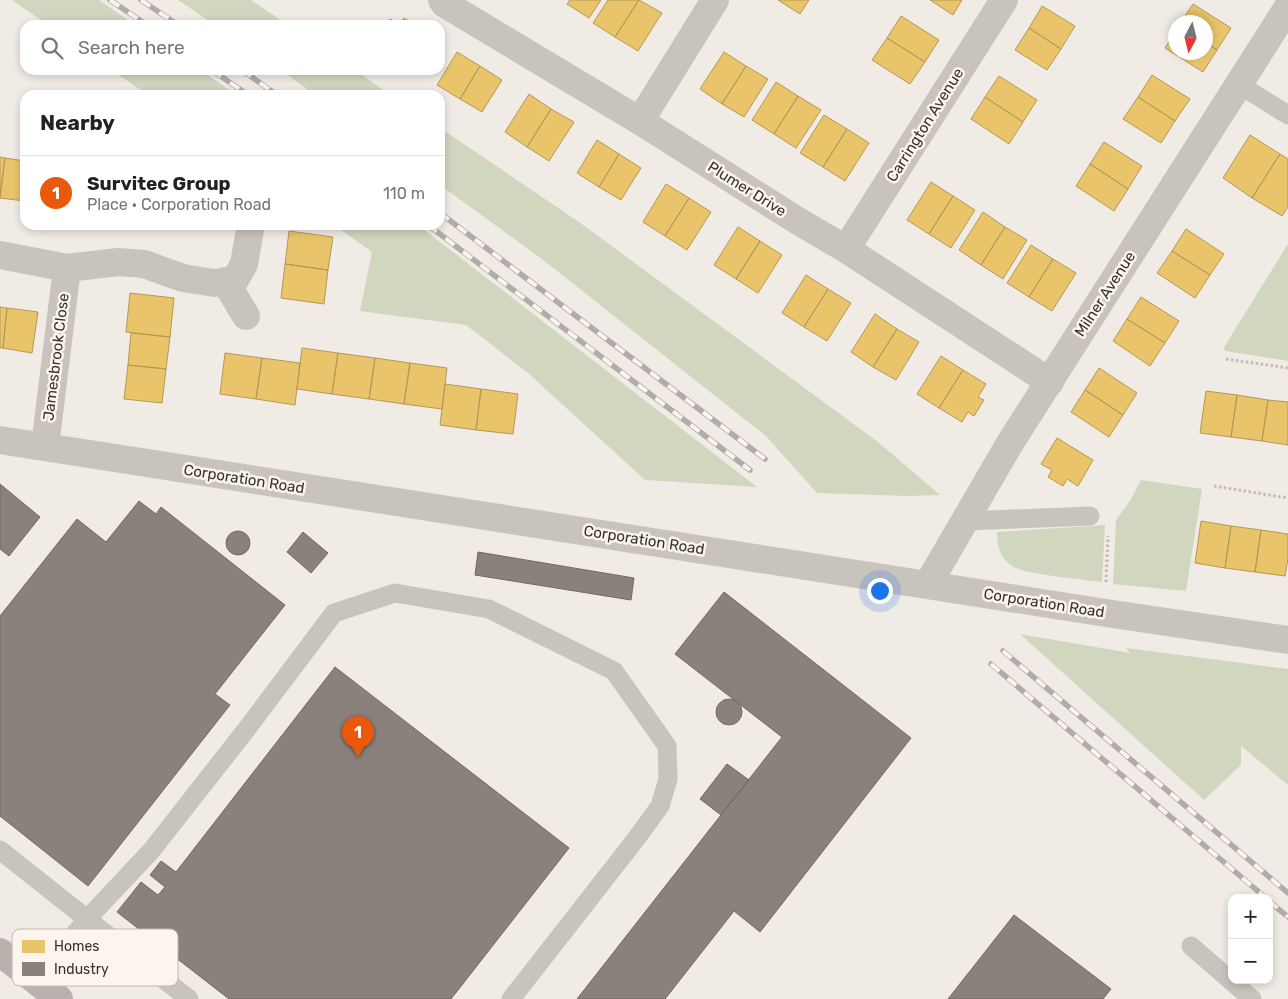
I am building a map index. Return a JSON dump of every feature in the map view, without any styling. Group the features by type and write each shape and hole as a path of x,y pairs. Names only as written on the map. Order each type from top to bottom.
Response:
{"main road":[{"path":"0,952 12,962"},
{"path":"42,986 59,999"}],"street":[{"name":"Plumer Drive","path":"442,0 445,4 640,121 846,249 1050,382"},
{"path":"640,121 715,0"},
{"name":"Carrington Avenue","path":"846,249 1004,0"},
{"name":"Milner Avenue","path":"928,584 1010,443 1288,8"},
{"path":"0,255 67,268 118,262 144,264 183,278 214,283 235,280 244,264 250,230"},
{"name":"Jamesbrook Close","path":"45,446 67,268"},
{"path":"226,281 246,316"},
{"name":"Corporation Road","path":"0,440 1288,640"}],"lane":[{"path":"1240,85 1288,115"},
{"path":"965,521 1090,516"},
{"path":"79,929 151,851 334,613 394,592 489,609 614,671 667,746 668,779 660,806 511,999"},
{"path":"0,850 100,929"},
{"path":"1191,946 1252,999"},
{"path":"172,986 189,999"}],"path":[{"path":"1226,359 1288,368"},
{"path":"1214,486 1288,498"},
{"path":"1090,516 1108,515 1106,613"}],"green space":[{"path":"12,0 99,0 128,20 41,20"},
{"path":"178,0 251,0 281,20 208,20"},
{"path":"119,75 207,75 230,90 141,90"},
{"path":"288,75 361,75 384,90 308,90"},
{"path":"445,131 579,222 878,442 940,495 907,496 817,493 766,436 542,259 445,189"},
{"path":"341,230 424,230 757,487 645,480 528,373 466,325 360,311 372,252"},
{"path":"1288,244 1288,361 1226,351 1223,349"},
{"path":"1141,480 1202,489 1186,591 1113,584 1116,520 1130,501"},
{"path":"1105,525 1102,582 1019,569 1008,563 1000,551 998,542 997,532"},
{"path":"1020,634 1130,653 1126,648 1288,669 1288,785 1241,746 1241,765 1204,800"}],"building: Homes":[{"path":"570,0 601,0 589,18 567,4"},
{"path":"608,0 639,0 615,37 593,23"},
{"path":"639,0 662,13 638,51 615,37"},
{"path":"778,0 809,0 800,14"},
{"path":"930,0 962,0 953,15"},
{"path":"1193,4 1210,15 1186,15"},
{"path":"1042,6 1075,26 1061,49 1029,28"},
{"path":"901,16 939,40 925,62 887,38"},
{"path":"1213,17 1231,28 1217,50 1213,47"},
{"path":"1029,28 1061,49 1047,70 1015,50"},
{"path":"887,38 925,62 910,84 872,60"},
{"path":"1213,47 1217,50 1213,56"},
{"path":"457,52 480,66 460,99 437,85 443,75 445,75"},
{"path":"724,52 746,66 722,104 700,89"},
{"path":"1184,60 1211,60 1203,72"},
{"path":"480,66 502,80 482,112 460,99"},
{"path":"746,66 768,79 744,117 722,104"},
{"path":"1152,75 1190,99 1175,121 1138,97"},
{"path":"999,76 1037,100 1023,122 985,97"},
{"path":"776,82 798,96 774,134 752,120"},
{"path":"529,94 551,109 527,147 505,132"},
{"path":"798,96 821,110 796,148 774,134"},
{"path":"985,97 1023,122 1009,144 971,119"},
{"path":"1138,97 1175,121 1161,143 1123,119"},
{"path":"551,109 574,122 549,161 527,147"},
{"path":"824,115 847,129 823,167 800,153"},
{"path":"847,129 869,143 845,181 823,167"},
{"path":"1250,135 1280,154 1252,198 1223,178"},
{"path":"597,140 619,154 599,187 577,173"},
{"path":"1104,142 1142,166 1128,189 1090,164"},
{"path":"619,154 641,168 621,200 599,187"},
{"path":"1280,154 1288,159 1288,207 1282,216 1252,198"},
{"path":"0,157 5,158 0,196"},
{"path":"5,158 20,160 20,200 0,198"},
{"path":"1090,164 1128,189 1114,211 1076,186"},
{"path":"931,182 953,196 929,234 907,220"},
{"path":"666,184 689,198 665,236 643,222"},
{"path":"953,196 975,210 951,248 929,234"},
{"path":"689,198 711,212 687,250 665,236"},
{"path":"983,212 1005,227 981,265 959,250"},
{"path":"738,227 760,241 736,279 714,265"},
{"path":"1005,227 1027,240 1003,279 981,265"},
{"path":"1186,229 1224,254 1210,275 1172,251"},
{"path":"289,231 333,237 328,270 285,264"},
{"path":"760,241 782,255 758,293 736,279"},
{"path":"1031,245 1053,259 1029,297 1007,283"},
{"path":"1172,251 1210,275 1195,298 1157,273"},
{"path":"1053,259 1076,273 1052,311 1029,297"},
{"path":"285,264 328,270 324,304 281,298"},
{"path":"806,275 828,289 804,327 782,313"},
{"path":"828,289 851,303 827,341 804,327"},
{"path":"130,293 174,298 170,337 126,332"},
{"path":"1141,297 1179,321 1165,343 1127,319"},
{"path":"0,307 7,308 3,348 0,348"},
{"path":"7,308 38,312 32,353 3,348"},
{"path":"875,314 897,329 873,367 851,352"},
{"path":"1127,319 1165,343 1150,366 1113,341"},
{"path":"897,329 919,342 896,380 873,367"},
{"path":"131,333 170,337 166,369 128,365"},
{"path":"302,348 338,353 332,394 297,389"},
{"path":"225,353 262,358 256,399 220,394"},
{"path":"338,353 375,358 369,399 332,394"},
{"path":"941,356 963,370 939,408 917,394"},
{"path":"262,358 300,363 295,405 256,399"},
{"path":"375,358 410,363 404,404 369,399"},
{"path":"410,363 447,368 442,409 404,404"},
{"path":"128,365 166,369 162,403 124,399"},
{"path":"1099,368 1137,393 1123,415 1085,390"},
{"path":"963,370 986,384 978,397 984,400 974,416 968,412 962,422 939,408"},
{"path":"445,384 481,389 476,430 440,425"},
{"path":"481,389 518,394 513,434 476,430"},
{"path":"1085,390 1123,415 1109,437 1071,412"},
{"path":"1206,391 1237,395 1231,437 1200,433"},
{"path":"1237,395 1268,400 1262,441 1231,437"},
{"path":"1268,400 1288,402 1288,445 1262,441"},
{"path":"1057,438 1093,460 1078,486 1067,479 1063,486 1048,477 1052,470 1041,464"},
{"path":"1201,521 1231,526 1225,568 1195,563"},
{"path":"1231,526 1261,530 1255,572 1225,568"},
{"path":"1261,530 1288,534 1288,559 1285,576 1255,572"}],"building: Industry":[{"path":"0,484 40,517 9,556 0,549"},
{"path":"139,501 156,514 161,507 285,605 215,694 230,705 88,886 0,816 0,616 77,519 106,542"},
{"path":"238,531 247,534 250,543 247,552 238,555 229,552 226,543 229,534"},
{"path":"303,532 328,553 311,573 287,552"},
{"path":"478,552 634,578 631,600 475,575"},
{"path":"724,592 911,738 760,932 734,911 665,999 577,999 782,737 675,654"},
{"path":"335,667 569,848 451,999 229,999 178,959 178,929 139,929 117,912 141,882 158,895 165,887 150,875 161,861 176,872"},
{"path":"729,699 738,703 742,712 738,721 729,725 720,721 716,712 720,703"},
{"path":"727,764 749,780 721,815 700,799"},
{"path":"1014,915 1111,989 1103,999 948,999"}],"railway":[{"path":"110,0 140,20"},
{"path":"141,0 171,20"},
{"path":"219,75 241,90"},
{"path":"249,75 270,90"},
{"path":"445,217 765,459"},
{"path":"435,230 750,470"},
{"path":"1003,651 1288,893"},
{"path":"991,664 1261,894"},
{"path":"1273,904 1288,917"}],"place":[{"name":"Survitec Group","path":"358,757"}]}
